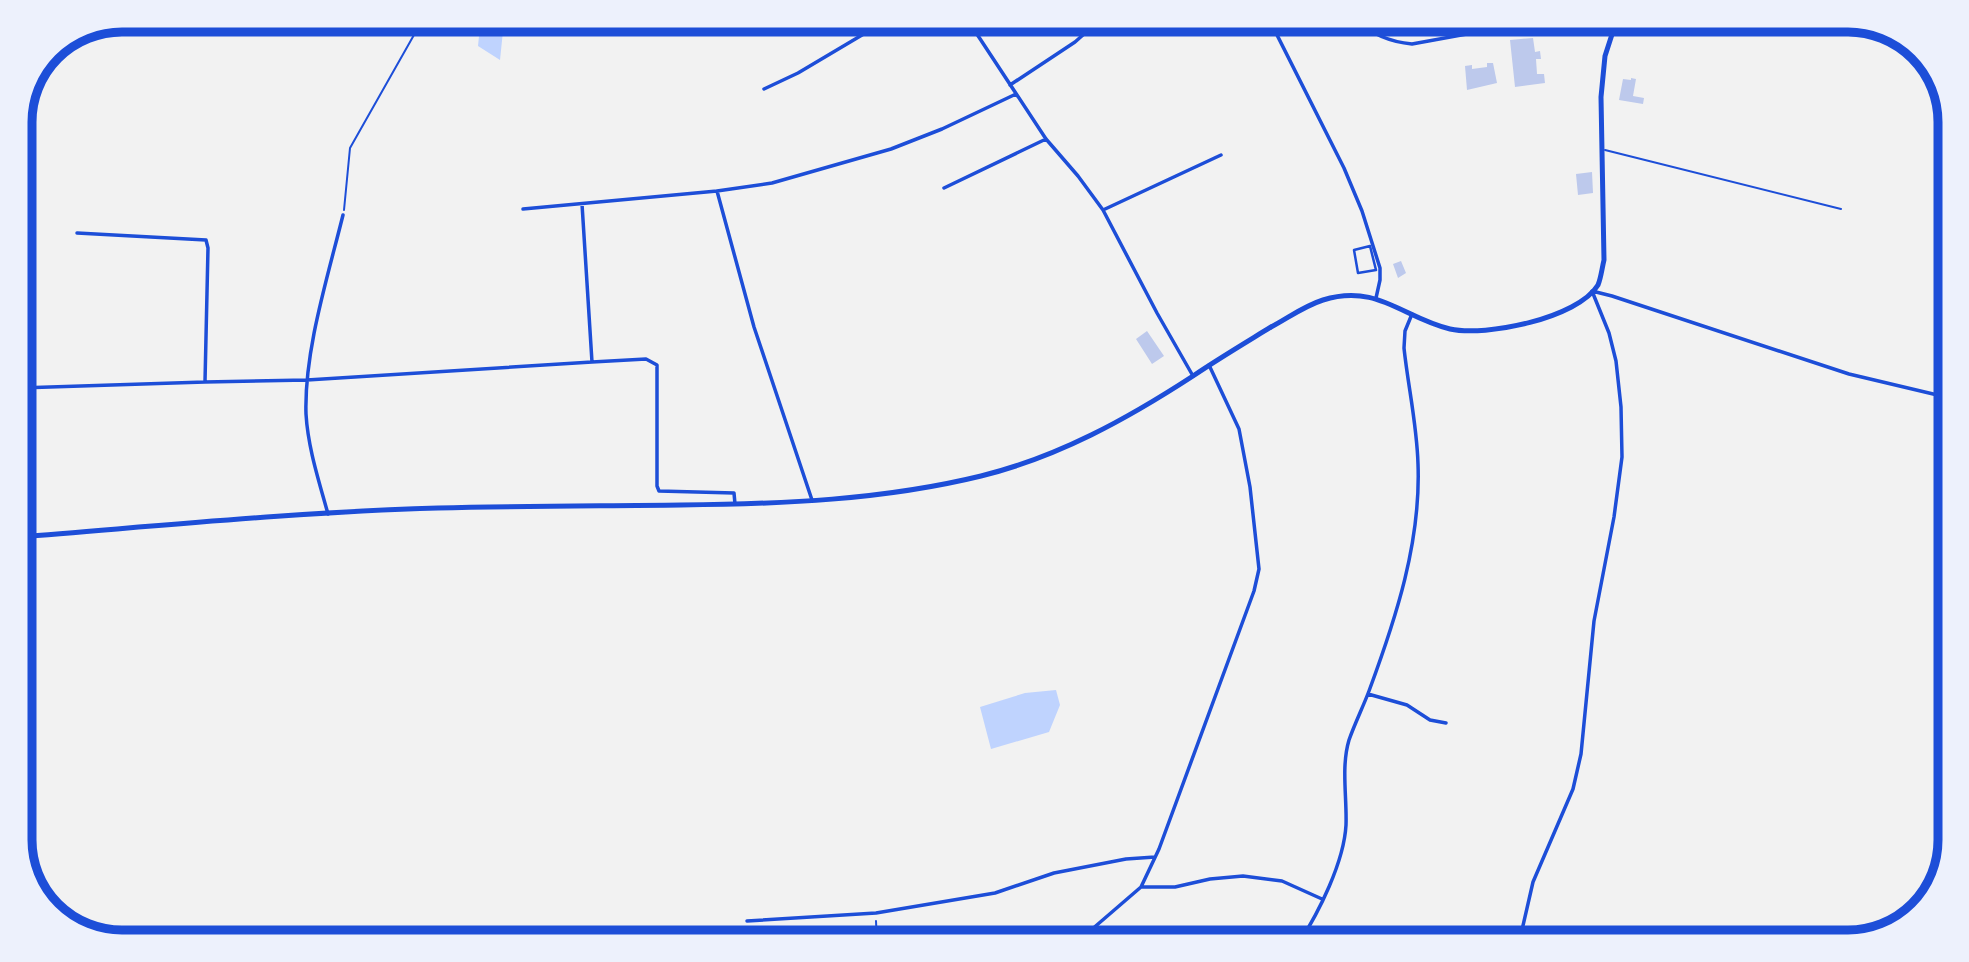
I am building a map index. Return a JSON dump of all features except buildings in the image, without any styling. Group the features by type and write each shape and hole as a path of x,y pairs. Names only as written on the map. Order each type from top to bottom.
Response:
{"main road":[{"path":"32,536 436,508 813,502 925,489 1027,463 1097,433 1322,300 1343,296 1376,298 1449,328 1462,330 1518,324 1568,309 1599,283 1604,260 1602,81 1612,32"}],"street":[{"path":"764,89 798,74 867,32"},
{"path":"975,32 1046,139 1103,210 1193,376"},
{"path":"1010,85 1087,32"},
{"path":"1276,32 1344,168 1362,211 1380,268 1376,298"},
{"path":"1369,32 1395,43 1412,44 1478,32"},
{"path":"523,209 717,191 772,183 891,149 942,129 1016,94"},
{"path":"944,188 1046,139"},
{"path":"1103,210 1221,155"},
{"path":"717,191 754,327 813,502"},
{"path":"582,204 592,362"},
{"path":"328,514 306,416 307,380 343,215"},
{"path":"77,233 206,240 205,382"},
{"path":"1370,246 1376,270 1358,273 1354,250 1370,246"},
{"path":"1592,291 1849,374 1937,395"},
{"path":"1521,930 1533,882 1573,789 1594,621 1614,517 1622,457 1622,407 1616,361 1609,333 1592,291"},
{"path":"1306,930 1335,870 1346,828 1345,767 1349,741 1394,622 1407,574 1417,499 1416,436 1404,348 1405,331 1413,313"},
{"path":"32,388 307,380 646,359 657,365 659,491 734,493 735,504"},
{"path":"1091,930 1141,887 1156,857 1231,657 1259,569 1250,487 1239,429 1209,365"},
{"path":"1368,694 1407,705 1430,720 1446,723"},
{"path":"747,921 876,912 995,893 1054,873 1114,861 1156,857"},
{"path":"1141,887 1175,887 1210,879 1243,876 1282,881 1322,899"}],"lane":[{"path":"1602,149 1841,209"}],"path":[{"path":"343,215 350,148 417,32"},
{"path":"876,912 877,930"}],"water":[{"path":"479,32 503,32 500,60 478,46"},
{"path":"1056,690 1060,705 1049,732 991,749 980,707 1025,693"}]}
